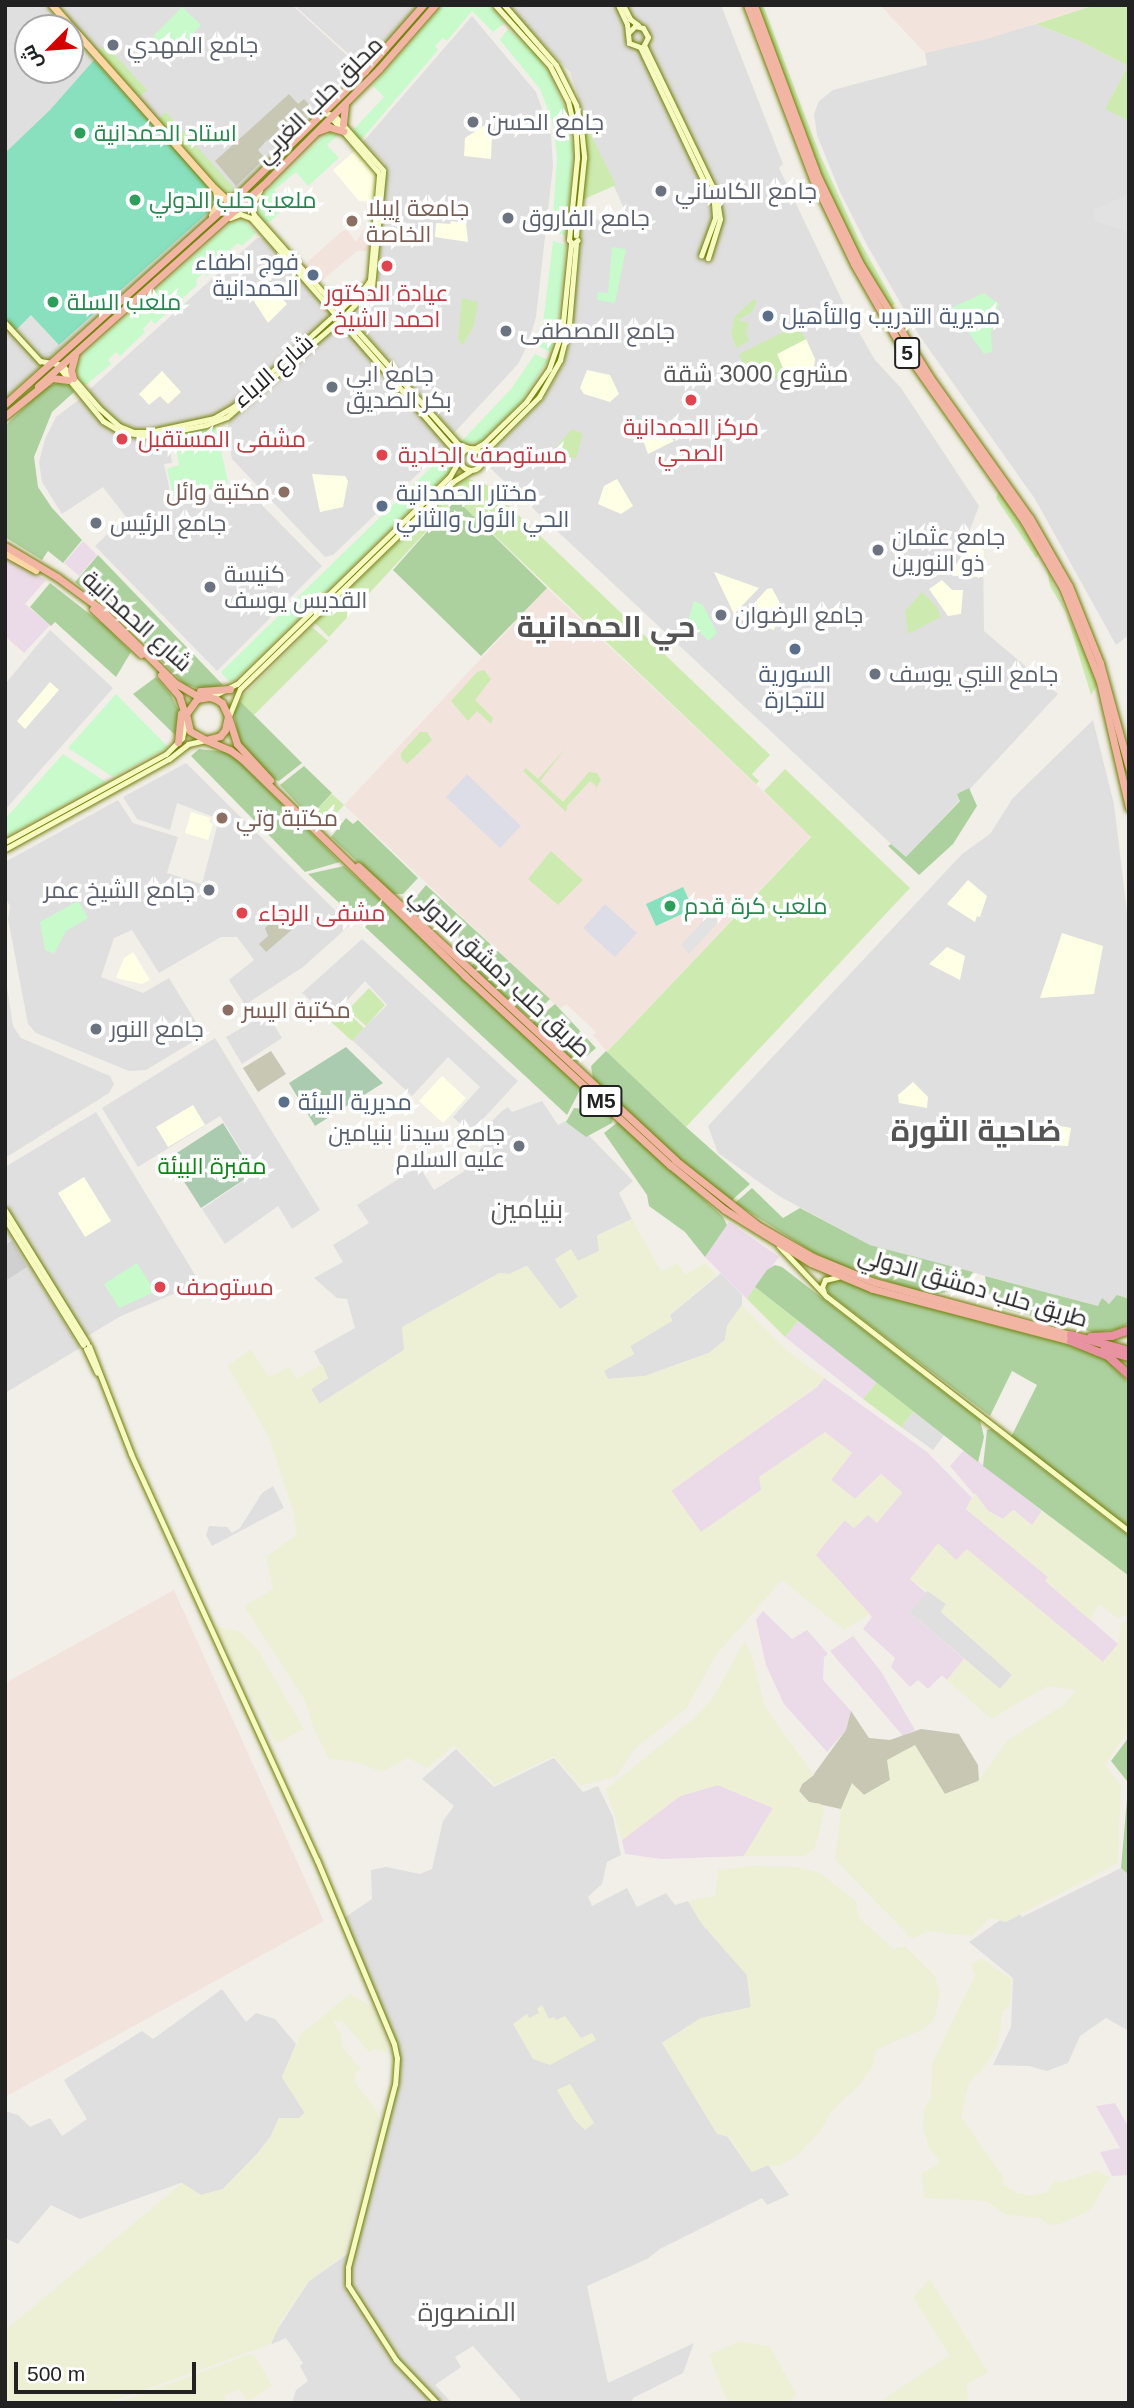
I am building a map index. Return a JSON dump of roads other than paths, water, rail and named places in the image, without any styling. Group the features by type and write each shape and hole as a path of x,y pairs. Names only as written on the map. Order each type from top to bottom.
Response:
{"highway":[{"name":"محلق حلب الغربي","path":"56,364 76,352 267,181 315,132 423,5"},
{"name":"محلق حلب الغربي","path":"5,416 38,386 63,351 329,113 347,102 435,5"},
{"name":"5","path":"747,5 813,179 853,264 898,341 1024,521 1063,588 1102,679"},
{"name":"5","path":"754,5 804,141 859,262 929,376 1030,518 1069,586 1111,706 1129,768"},
{"path":"315,132 329,127 346,131 347,102"},
{"path":"38,386 57,377 70,379 76,352"},
{"path":"5,404 34,377 56,364"},
{"name":"شارع الحمدانية","path":"5,548 102,610 165,677 178,696 186,720"},
{"path":"165,677 197,691 230,690"},
{"path":"165,677 180,707 180,740"},
{"name":"شارع الحمدانية","path":"165,677 185,690 209,697"},
{"path":"209,697 222,704 228,716 228,724 220,736 206,740 195,736 186,720 192,703 209,697"},
{"name":"5","path":"1111,706 1129,808"},
{"name":"طريق حلب دمشق الدولي","path":"228,716 237,744 323,834 664,1151 730,1205 813,1257 874,1282 1129,1357"},
{"name":"M5","path":"206,740 242,759 466,976 670,1165 725,1210 778,1245 853,1281 930,1305 1071,1338"},
{"path":"1071,1338 1103,1337 1129,1330"},
{"path":"1071,1338 1108,1356 1129,1375"},
{"name":"طريق حلب دمشق الدولي","path":"1071,1338 1129,1351"}],"main road":[{"path":"52,5 214,188 226,199 237,196"},
{"path":"495,5 552,64"},
{"path":"228,716 240,689 271,655 450,476 460,458 484,443 526,402 549,369 563,322 584,158 582,127 569,88 504,5"},
{"path":"621,5 629,19 648,34 642,46"},
{"path":"621,5 631,45 642,46"},
{"path":"627,36 632,28 641,27"},
{"path":"642,46 714,203 715,218 705,257"},
{"name":"شارع الاباء","path":"56,364 113,422 134,432 150,432 203,421 233,407 340,315 372,280 380,172 329,113"},
{"path":"267,181 253,200 253,212 297,267"},
{"path":"200,231 216,210 218,195 214,188"},
{"path":"216,228 232,216 247,216 458,444 479,451 482,459"},
{"path":"277,649 454,481 470,471 489,447 539,397 560,360 569,324 574,240"},
{"path":"340,315 460,458 462,465 470,471"},
{"path":"5,323 35,357 38,364 34,377"},
{"path":"35,357 56,364"},
{"path":"209,697 230,690 271,655"},
{"path":"180,740 186,720"},
{"path":"144,770 180,740 186,737 188,744"},
{"path":"5,842 38,827 188,744 206,740"},
{"path":"5,849 38,827"},
{"path":"5,1210 86,1346 116,1418 317,1860 394,2044 397,2058 395,2084 347,2275 355,2301 396,2360 437,2403"},
{"path":"5,1219 86,1346"},
{"path":"778,1245 826,1296 1129,1531"},
{"path":"826,1296 822,1283 828,1277 853,1281"}],"place":[{"name":"جامع المهدي","path":"113,45"},
{"name":"جامع الحسن","path":"473,122"},
{"name":"استاد الحمدانية","path":"80,133"},
{"name":"جامع الكاساني","path":"661,191"},
{"name":"ملعب حلب الدولي","path":"135,200"},
{"name":"جامع الفاروق","path":"508,218"},
{"name":"جامعة إيبلا الخاصة","path":"352,221"},
{"name":"عيادة الدكتور احمد الشيخ","path":"387,266"},
{"name":"فوج اطفاء الحمدانية","path":"313,275"},
{"name":"ملعب السلة","path":"53,302"},
{"name":"مديرية التدريب والتأهيل","path":"768,316"},
{"name":"جامع المصطفى","path":"506,331"},
{"name":"جامع ابي بكر الصديق","path":"332,387"},
{"name":"مركز الحمدانية الصحي","path":"691,400"},
{"name":"مشفى المستقبل","path":"122,439"},
{"name":"مستوصف الجلدية","path":"382,455"},
{"name":"مكتبة وائل","path":"284,492"},
{"name":"مختار الحمدانية الحي الأول والثاني","path":"382,506"},
{"name":"جامع الرئيس","path":"96,523"},
{"name":"جامع عثمان ذو النورين","path":"878,550"},
{"name":"كنيسة القديس يوسف","path":"210,587"},
{"name":"جامع الرضوان","path":"721,615"},
{"name":"السورية للتجارة","path":"795,649"},
{"name":"جامع النبي يوسف","path":"875,674"},
{"name":"مكتبة وتي","path":"222,818"},
{"name":"جامع الشيخ عمر","path":"209,890"},
{"name":"ملعب كرة قدم","path":"670,906"},
{"name":"مشفى الرجاء","path":"242,913"},
{"name":"مكتبة اليسر","path":"228,1010"},
{"name":"جامع النور","path":"96,1029"},
{"name":"مديرية البيئة","path":"284,1102"},
{"name":"جامع سيدنا بنيامين عليه السلام","path":"519,1146"},
{"name":"مستوصف","path":"160,1287"}],"district":[{"name":"مشروع 3000 شقة","path":"756,374"},
{"name":"حي الحمدانية","path":"606,627"},
{"name":"ضاحية الثورة","path":"976,1131"},
{"name":"بنيامين","path":"527,1210"},
{"name":"المنصورة","path":"467,2313"}],"park label":[{"name":"مقبرة البيئة","path":"212,1166"}]}
